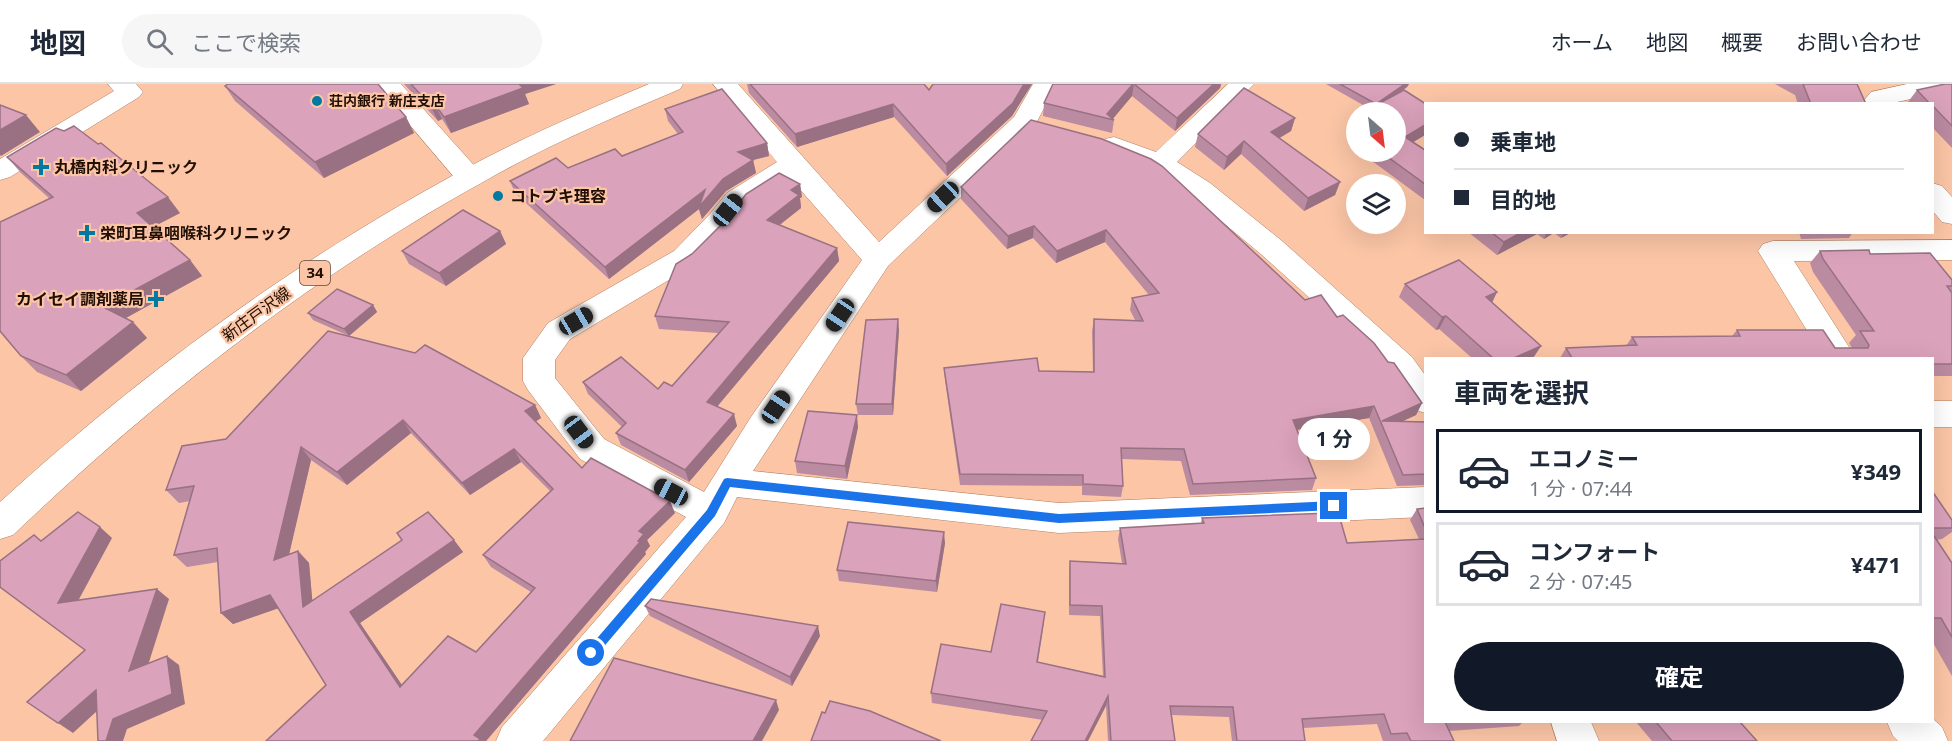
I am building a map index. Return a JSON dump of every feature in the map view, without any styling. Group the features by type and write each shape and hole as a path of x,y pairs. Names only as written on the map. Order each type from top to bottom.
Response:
{"street":[{"path":"387,84 470,178"},
{"name":"新庄戸沢線","path":"0,524 138,403 224,337 352,249 470,178 541,141 671,84"},
{"path":"725,84 878,259"},
{"path":"517,741 719,498 878,259 1036,123 1045,84"},
{"path":"1160,163 1242,84"},
{"path":"1875,102 1880,97 1945,84"},
{"path":"0,171 134,86"},
{"path":"1089,138 1160,163 1200,189 1272,248 1366,331 1401,365 1424,399"},
{"path":"793,164 737,199 720,221 684,258 559,332 539,358 540,381 592,449 719,498 1059,518 1424,501"},
{"path":"1934,194 1952,215"},
{"path":"1839,357 1773,251 1952,250"},
{"path":"1934,414 1952,414"},
{"path":"1571,723 1578,741"},
{"path":"1908,723 1927,741"}],"building":[{"path":"228,84 378,84 406,117 315,162 225,86"},
{"path":"411,84 519,84 523,88 444,117 434,103 430,105"},
{"path":"750,84 924,84 929,90 933,84 1024,84 1013,103 946,164 893,104 795,134"},
{"path":"1053,84 1133,84 1107,114 1114,120 1044,103"},
{"path":"1134,84 1214,84 1177,118"},
{"path":"1340,84 1405,84 1379,102 1372,102"},
{"path":"1803,84 1857,84 1865,102 1810,102"},
{"path":"1952,84 1952,126 1934,107 1934,102 1928,102 1917,90"},
{"path":"1244,88 1295,118 1271,132 1340,182 1308,198 1244,141 1227,157 1198,134"},
{"path":"722,89 767,143 738,152 753,160 723,179 699,207 705,190 605,267 510,181 556,158 568,168 615,149 622,156 683,132 665,109"},
{"path":"1404,90 1424,103 1424,126 1406,136 1406,102 1382,102"},
{"path":"0,105 26,115 0,130"},
{"path":"1031,120 1102,139 1151,159 1162,166 1305,300 1321,295 1337,317 1343,315 1374,343 1388,362 1394,363 1422,403 1382,421 1424,422 1424,474 1403,475 1374,406 1293,420 1316,478 1193,484 1184,449 1121,448 1123,486 1083,484 1083,475 960,474 944,368 1037,358 1039,371 1094,372 1094,319 1143,321 1132,298 1159,293 1106,230 1057,251 1034,226 1008,236 961,187"},
{"path":"74,126 98,144 101,143 168,197 137,213 190,260 103,307 133,322 66,375 21,356 0,331 0,222 53,197 7,157 56,128 64,131"},
{"path":"1406,138 1424,149 1424,183 1395,162 1406,162"},
{"path":"779,173 800,184 791,190 799,195 767,220 837,248 707,402 734,414 685,470 616,433 626,423 583,382 621,357 658,389 664,382 672,386 729,322 655,316 676,264 692,254 729,217 746,194"},
{"path":"463,210 500,231 439,273 402,251"},
{"path":"1494,234 1518,234 1504,242"},
{"path":"1869,250 1870,254 1930,253 1952,280 1952,286 1947,286 1952,293 1952,364 1934,364 1934,357 1571,357 1566,348 1637,345 1632,337 1740,336 1737,330 1823,330 1835,348 1868,348 1869,345 1860,331 1874,331 1823,259 1820,251"},
{"path":"1459,260 1497,292 1486,297 1541,346 1516,357 1492,357 1446,316 1442,317 1405,284"},
{"path":"337,289 373,305 344,329 308,313"},
{"path":"898,319 892,404 856,404 866,320"},
{"path":"328,331 415,353 425,345 535,405 525,411 582,468 591,458 670,501 639,531 644,534 638,541 640,542 474,735 480,739 478,741 266,741 326,685 270,595 221,613 217,548 174,555 194,486 166,490 182,446 226,439","holes":["403,420 462,483 514,449 553,489 483,555 535,588 476,652 448,636 400,687 350,612 454,540 428,512 397,533 402,540 303,607 298,551 274,560 301,447 337,472"]},
{"path":"808,411 857,415 845,466 795,461"},
{"path":"1934,494 1952,520 1952,528 1934,528"},
{"path":"1424,508 1424,526 1417,509"},
{"path":"78,512 100,527 58,603 157,589 129,671 167,656 172,694 113,719 106,741 98,741 96,690 58,723 27,702 85,650 0,587 0,561 34,535 41,541"},
{"path":"1330,513 1339,515 1347,543 1424,539 1424,723 1445,723 1454,741 1411,741 1407,733 1391,734 1384,714 1302,719 1305,741 1237,741 1233,707 1170,706 1175,741 1111,741 1108,696 1085,741 1031,741 1047,711 931,693 941,644 991,652 1001,604 1045,612 1037,662 1105,677 1102,606 1070,605 1070,561 1126,564 1120,528 1204,523 1202,518"},
{"path":"848,522 944,532 936,581 837,570"},
{"path":"1934,536 1952,563 1952,637 1941,618 1934,618"},
{"path":"651,599 818,626 790,677 645,606"},
{"path":"614,658 776,700 753,741 570,741"},
{"path":"830,701 870,711 941,741 811,741 822,712 825,713"},
{"path":"1657,723 1741,723 1757,741 1672,741"}],"place":[{"name":"荘内銀行 新庄支店","path":"317,101"},
{"name":"丸橋内科クリニック","path":"41,167"},
{"name":"コトブキ理容","path":"498,196"},
{"name":"栄町耳鼻咽喉科クリニック","path":"87,233"},
{"name":"カイセイ調剤薬局","path":"156,299"}],"route":[{"path":"591,653 711,513 727,482 1059,518 1334,506"}]}
